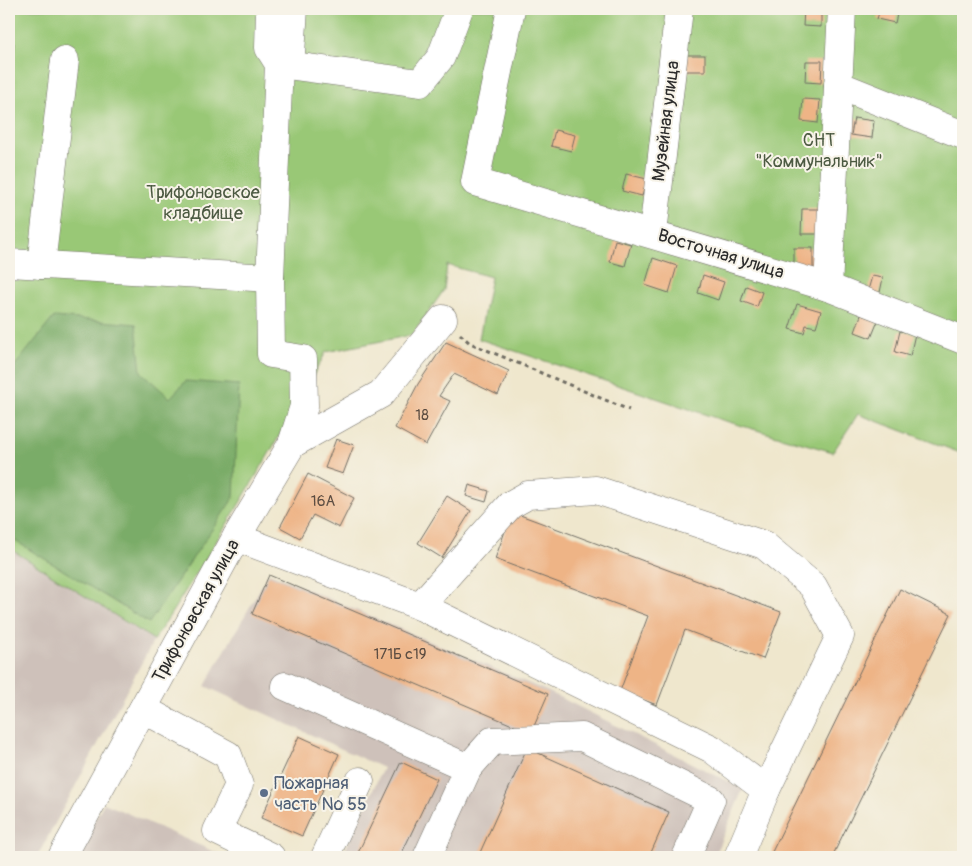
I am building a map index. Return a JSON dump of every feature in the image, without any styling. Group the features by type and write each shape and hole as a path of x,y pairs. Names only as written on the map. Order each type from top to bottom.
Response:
{"street":[{"path":"9,263 270,278 278,64 269,48 270,9"},
{"path":"278,64 291,53 294,9"},
{"path":"278,64 420,83 441,57 459,9"},
{"name":"Восточная улица","path":"511,9 475,182 653,233 828,287 963,340"},
{"name":"Музейная улица","path":"653,233 679,9"},
{"path":"828,287 842,9"},
{"path":"42,265 65,60"},
{"path":"838,85 963,135"},
{"name":"Трифоновская улица","path":"72,854 143,709 237,536 292,444 304,406 303,359 271,354 270,278"},
{"path":"292,444 381,394 442,319"},
{"path":"420,606 510,505 528,495 596,490 764,545 813,586 840,636 766,790 738,857"},
{"path":"237,536 250,544 420,606 712,750 766,790"},
{"path":"285,686 468,768"},
{"path":"143,709 228,754 239,786 217,831 270,857"},
{"path":"426,857 468,768 492,741 582,737 712,800 686,857"},
{"path":"325,857 360,780"}],"path":[{"path":"442,319 470,343 630,410"}],"shaded area":[{"path":"9,548 154,640 37,857 9,857"},
{"path":"269,573 549,692 743,789 714,857 342,857 383,768 205,686"},
{"path":"104,803 226,857 74,857"}],"green space":[{"path":"9,9 963,9 963,454 858,414 833,452 722,420 479,339 491,277 447,265 444,290 412,335 326,352 243,498 154,640 9,548"},
{"path":"54,317 136,324 141,372 170,398 186,381 239,385 234,497 149,623 9,537 9,373"}],"building":[{"path":"804,9 821,10 821,27 803,26"},
{"path":"880,9 898,10 895,23 877,19"},
{"path":"9,43 14,43 13,61 9,61"},
{"path":"682,55 705,55 705,71 682,71"},
{"path":"806,61 822,61 821,83 805,82"},
{"path":"803,99 820,100 818,123 801,121"},
{"path":"854,118 874,121 872,138 851,135"},
{"path":"555,130 575,135 571,151 551,146"},
{"path":"626,174 647,179 642,196 622,191"},
{"path":"802,209 819,209 818,234 801,234"},
{"path":"615,240 631,244 625,266 610,262"},
{"path":"794,248 813,248 813,268 794,268"},
{"path":"653,258 677,266 669,293 645,285"},
{"path":"703,275 724,282 718,300 698,293"},
{"path":"872,276 883,278 879,297 867,294"},
{"path":"746,286 762,292 757,307 741,301"},
{"path":"797,304 821,311 816,327 806,325 804,333 789,329"},
{"path":"960,313 963,313 963,333 960,333"},
{"path":"861,315 878,321 871,338 855,332"},
{"path":"900,331 915,334 910,356 895,352"},
{"path":"446,342 509,371 498,395 454,374 439,396 450,401 426,445 395,428 418,384"},
{"path":"336,439 354,445 343,474 325,468"},
{"path":"308,474 354,498 339,528 313,515 300,538 280,527"},
{"path":"469,485 489,491 486,502 466,496"},
{"path":"447,496 471,511 442,558 418,543"},
{"path":"512,512 781,612 763,659 685,630 657,705 620,691 648,616 495,559"},
{"path":"269,575 548,694 531,733 252,614"},
{"path":"900,589 951,614 832,857 770,856"},
{"path":"299,736 339,754 302,836 261,818"},
{"path":"527,748 669,812 649,857 478,857"},
{"path":"401,762 437,779 400,857 356,857"}],"place":[{"name":"Пожарная часть № 55","path":"264,793"}],"park label":[{"name":"СНТ \"Коммунальник\"","path":"819,150"},
{"name":"Трифоновское кладбище","path":"203,202"}]}
